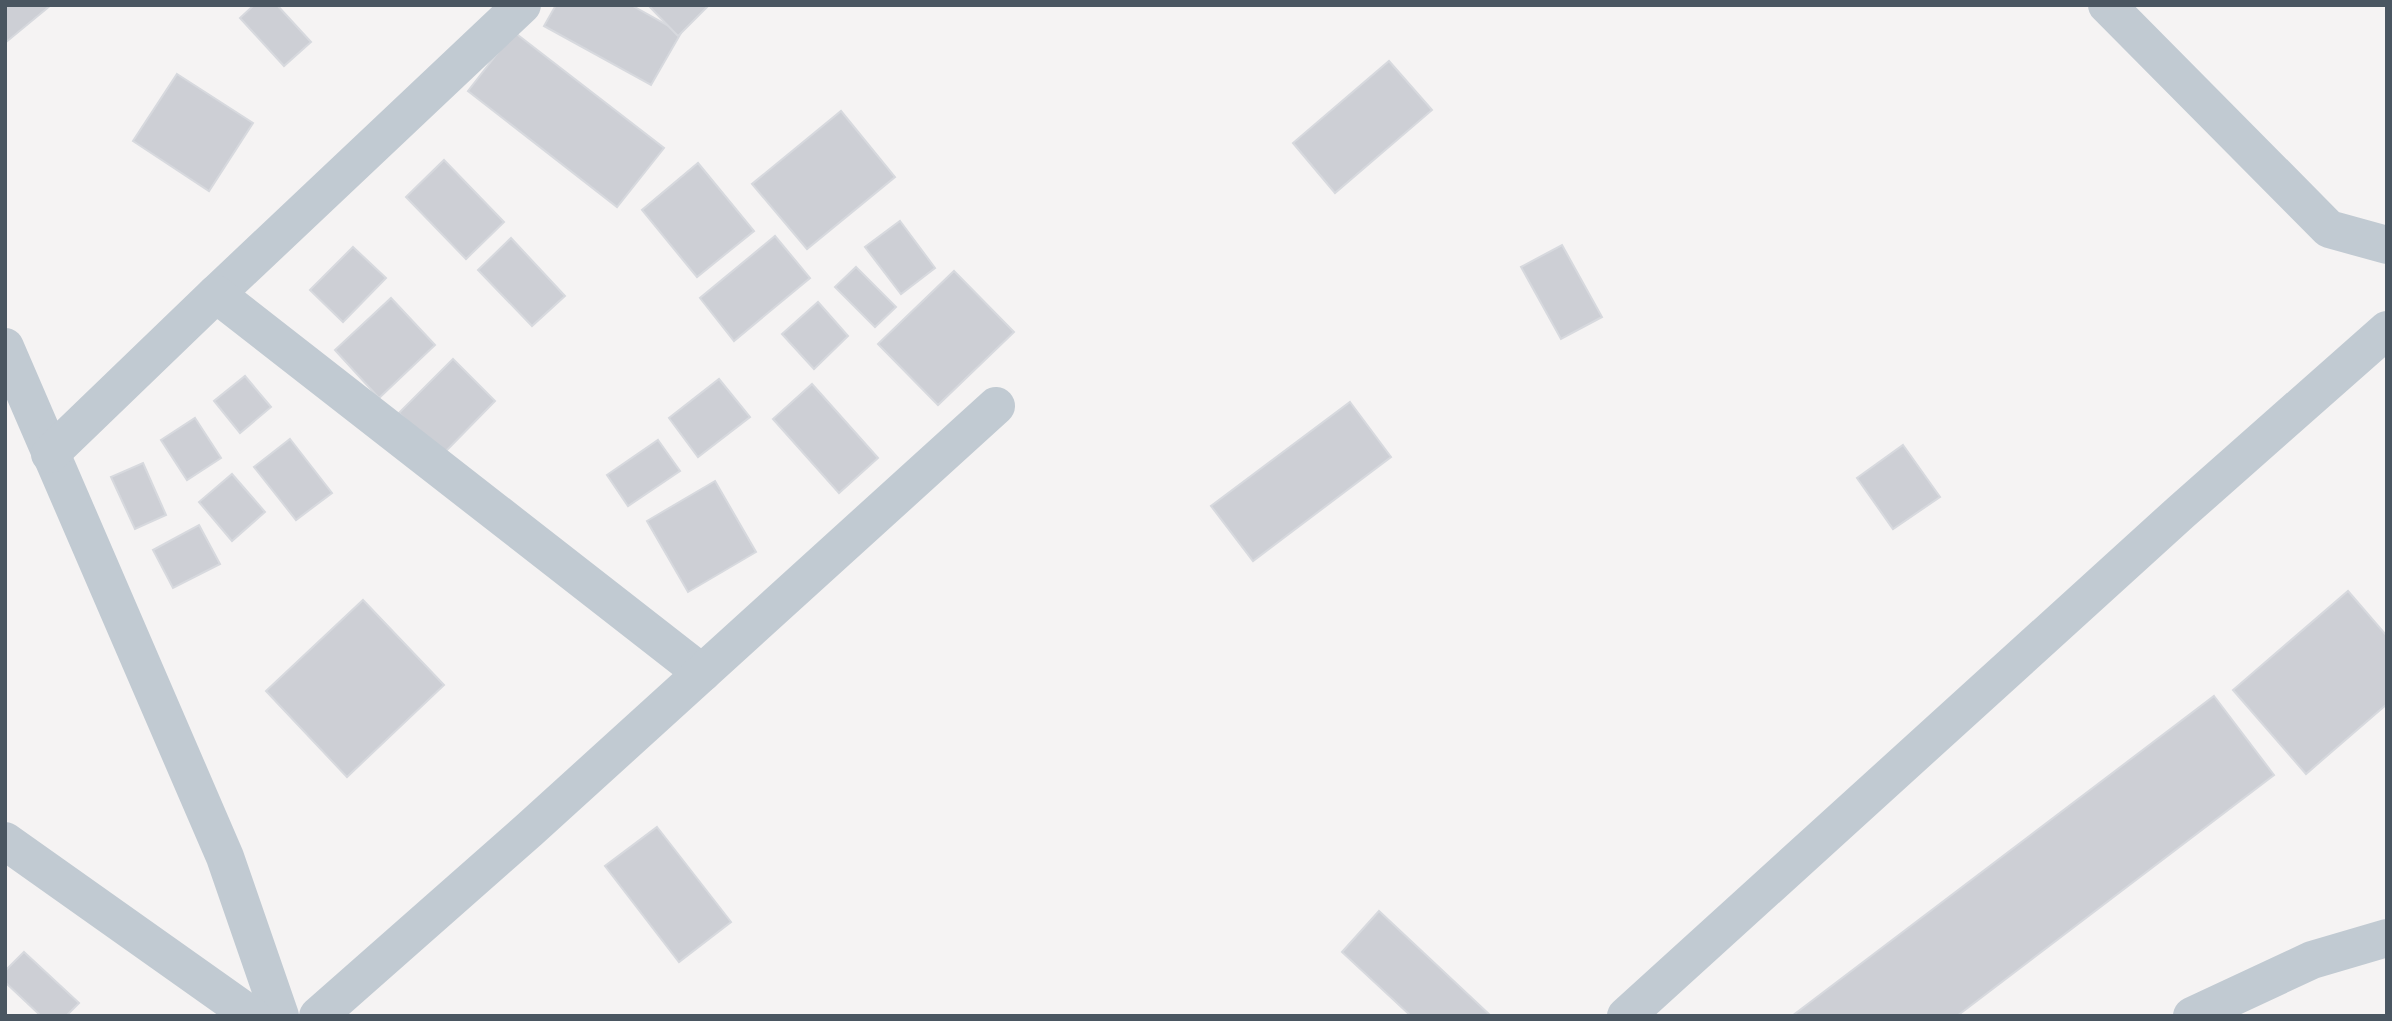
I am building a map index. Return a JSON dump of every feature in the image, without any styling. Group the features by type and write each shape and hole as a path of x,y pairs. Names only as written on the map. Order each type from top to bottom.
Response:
{"street":[{"path":"50,454 522,5"},
{"path":"2107,5 2329,229 2387,246"},
{"path":"216,294 702,673"},
{"path":"1626,1016 2180,512 2387,330"},
{"path":"5,347 225,857 280,1016"},
{"path":"318,1016 529,830 996,406"},
{"path":"5,841 252,1016"},
{"path":"2192,1016 2312,960 2387,938"}],"building":[{"path":"5,5 51,5 5,43"},
{"path":"254,5 277,5 311,42 284,66 240,18"},
{"path":"556,5 631,5 681,33 651,85 544,26"},
{"path":"648,5 709,5 678,36"},
{"path":"514,32 664,148 617,207 468,91"},
{"path":"1389,61 1432,110 1335,193 1293,143"},
{"path":"177,74 253,123 209,191 133,141"},
{"path":"841,111 895,177 807,249 752,184"},
{"path":"444,160 504,222 466,259 406,197"},
{"path":"698,163 754,231 697,277 642,210"},
{"path":"900,221 935,268 901,294 865,247"},
{"path":"775,236 810,278 734,341 700,298"},
{"path":"511,238 565,296 532,326 478,270"},
{"path":"1562,245 1602,317 1561,339 1521,267"},
{"path":"353,247 386,278 343,322 310,290"},
{"path":"856,267 896,307 875,327 835,287"},
{"path":"954,271 1014,332 938,405 878,344"},
{"path":"391,298 435,345 379,398 335,350"},
{"path":"818,302 848,336 814,369 782,334"},
{"path":"453,359 495,401 442,455 399,413"},
{"path":"245,376 271,407 240,433 214,401"},
{"path":"719,379 750,417 698,457 669,418"},
{"path":"812,384 878,458 839,493 773,419"},
{"path":"1350,402 1391,457 1253,561 1211,506"},
{"path":"195,418 221,458 187,480 161,440"},
{"path":"290,439 332,493 296,520 254,467"},
{"path":"658,440 680,471 628,506 607,475"},
{"path":"1903,445 1940,497 1893,529 1857,478"},
{"path":"143,463 166,515 135,529 111,477"},
{"path":"232,474 265,512 232,541 199,502"},
{"path":"715,481 756,552 688,592 647,521"},
{"path":"199,525 220,564 173,588 153,550"},
{"path":"2348,591 2387,636 2387,704 2306,774 2233,690"},
{"path":"363,600 444,685 347,777 266,691"},
{"path":"2214,696 2274,775 1957,1016 1792,1016"},
{"path":"657,827 731,922 679,962 605,866"},
{"path":"1379,911 1491,1016 1411,1016 1342,952"},
{"path":"24,952 79,1003 66,1016 41,1016 5,982 5,971"}]}
